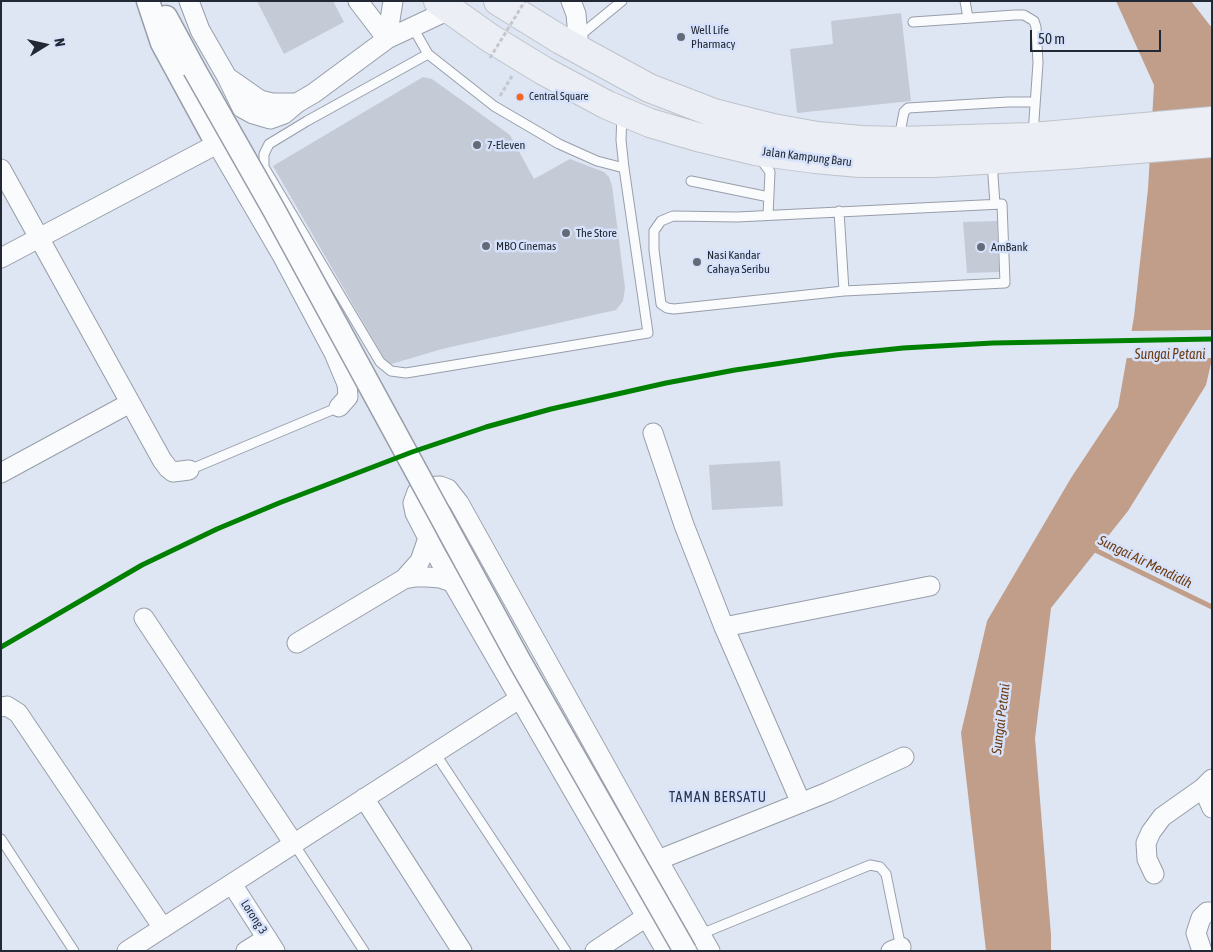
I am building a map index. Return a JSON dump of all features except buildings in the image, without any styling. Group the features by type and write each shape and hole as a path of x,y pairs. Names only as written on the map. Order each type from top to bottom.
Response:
{"main road":[{"name":"Jalan Kampung Baru","path":"498,1 577,43 649,88 714,113 773,128 817,136 861,140 899,141 1033,137 1062,145 1212,143"},
{"name":"Jalan Kampung Baru","path":"444,6 524,58 562,80 622,111 650,123 701,138 755,150 815,159 860,163 934,163 992,159 1062,145 1212,121"}],"street":[{"path":"189,1 200,30 228,76 242,108 253,114 270,119 284,114 387,39 444,6"},
{"path":"358,1 387,39"},
{"path":"387,39 393,1"},
{"path":"571,1 576,14 577,43"},
{"path":"155,4 194,68 274,210 514,652 685,951"},
{"path":"155,4 162,43 217,144 283,257 334,353 347,384 348,397 339,407"},
{"path":"228,76 248,93 260,100 272,103 297,103"},
{"path":"1,258 217,144"},
{"path":"1,170 162,460 174,472 189,470"},
{"path":"1,473 130,403"},
{"path":"652,433 684,525 724,627 801,803"},
{"path":"666,951 519,699 428,538 412,503 417,492 424,487 440,486 448,489 459,503 710,951"},
{"path":"404,580 420,561 428,538"},
{"path":"297,643 404,580 427,577 440,578 452,582"},
{"path":"724,627 930,586"},
{"path":"144,618 294,844"},
{"path":"127,951 519,699"},
{"path":"1,707 7,706 18,713 163,928"},
{"path":"658,860 828,792 904,757"},
{"path":"1154,874 1147,859 1146,843 1151,832 1162,817 1207,784 1212,808"},
{"path":"364,798 462,951"},
{"name":"Lorong 3","path":"232,884 271,944"},
{"path":"1202,951 1196,933 1201,918 1207,912 1212,912"},
{"path":"594,951 646,917"},
{"path":"246,951 271,944"}],"lane":[{"path":"577,43 622,1"},
{"path":"965,1 968,18"},
{"path":"913,22 1024,15 1034,21 1036,27 1038,85 1034,102 1033,137"},
{"path":"412,26 428,54 494,106 559,144 596,161 624,168"},
{"path":"428,54 269,144 264,154 264,166 380,362 391,371 406,373 648,333 624,168 621,140 622,111"},
{"path":"899,141 904,112 908,108 1034,102"},
{"path":"270,119 307,121"},
{"path":"755,150 770,172 768,215"},
{"path":"992,159 995,204"},
{"path":"691,181 769,197"},
{"path":"995,204 1002,204 1005,282 844,291 674,309 667,308 662,304 654,250 654,231 661,221 673,216 737,217 995,204"},
{"path":"839,212 844,291"},
{"path":"189,470 339,407"},
{"path":"434,753 566,951"},
{"path":"1,839 74,951"},
{"path":"294,844 364,951"},
{"path":"701,934 870,865 880,867 886,874 898,949"}],"path":[{"path":"490,58 526,1"},
{"path":"494,106 524,58"}],"water":[{"name":"Sungai Petani","path":"1116,1 1191,1 1212,28 1212,359 1206,385 1128,511 1051,608 1035,738 1051,951 986,951 961,733 987,621 1071,478 1118,407 1134,317 1148,189 1154,85"}],"pier":[{"path":"1212,330 1212,358 1124,358 1129,331"}],"waterway":[{"name":"Sungai Air Mendidih","path":"1091,548 1212,607"}],"transit line":[{"path":"1,647 142,565 217,529 412,452 486,427 551,409 666,383 735,370 836,355 903,348 993,343 1212,339"}],"place":[{"name":"Well Life Pharmacy","path":"681,37"},
{"name":"Central Square","path":"520,97"},
{"name":"7-Eleven","path":"477,145"},
{"name":"The Store","path":"566,233"},
{"name":"MBO Cinemas","path":"486,246"},
{"name":"AmBank","path":"981,247"},
{"name":"Nasi Kandar Cahaya Seribu","path":"697,262"}],"district":[{"name":"TAMAN BERSATU","path":"718,798"}]}
